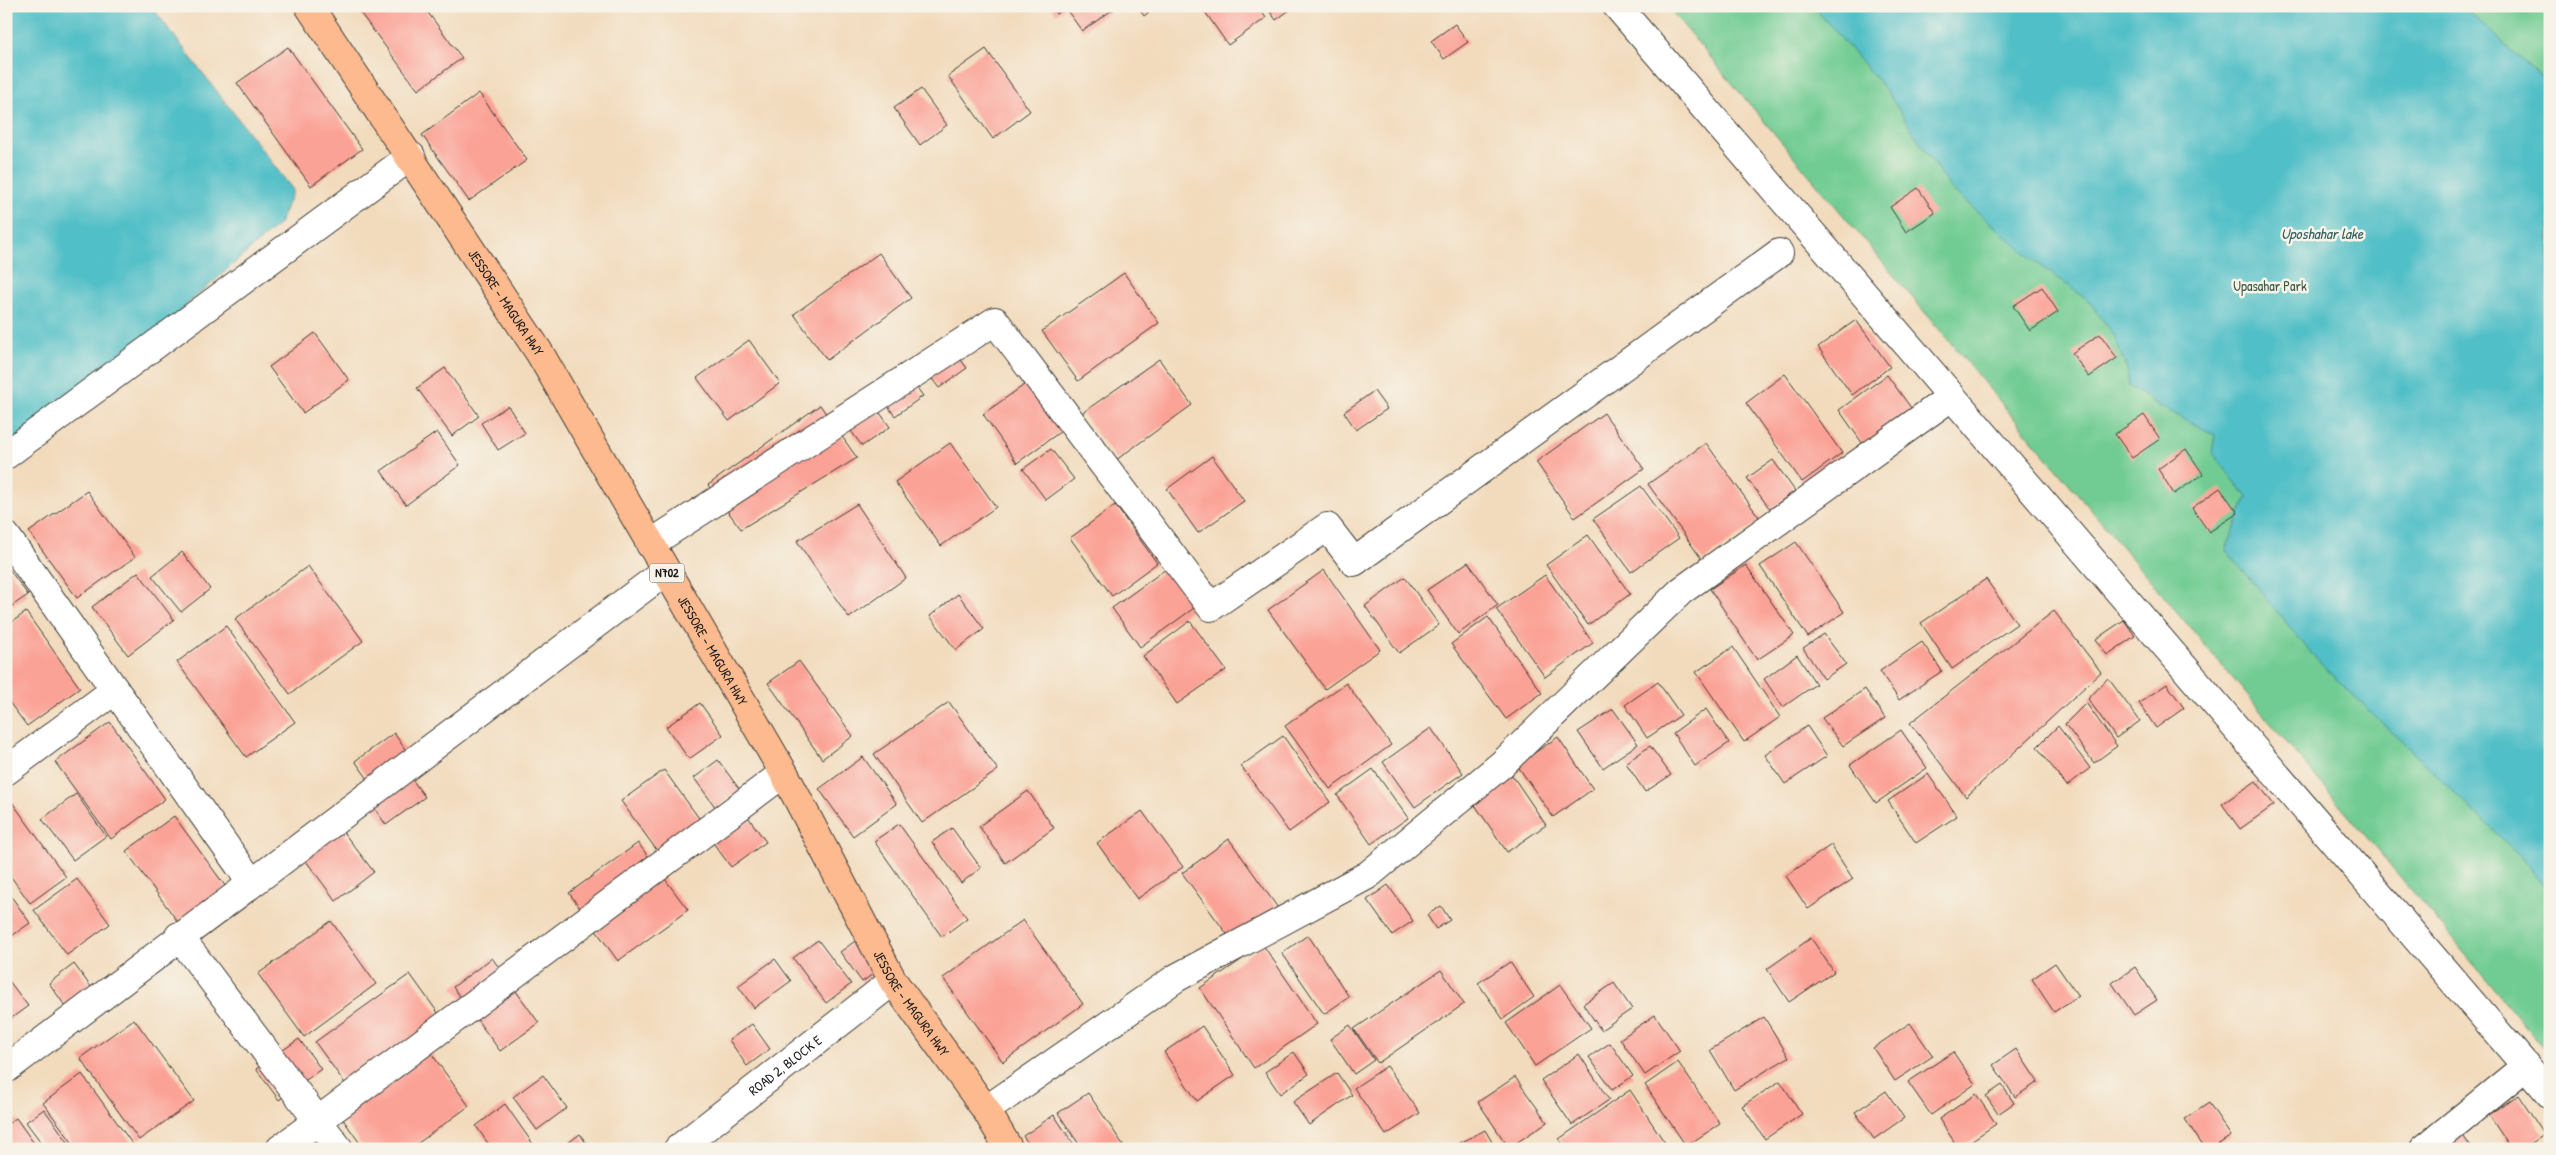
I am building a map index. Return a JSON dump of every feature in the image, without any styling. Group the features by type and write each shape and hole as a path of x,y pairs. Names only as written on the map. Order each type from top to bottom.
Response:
{"highway":[{"name":"JESSORE - MAGURA HWY","path":"309,6 411,156 539,352 784,773 893,980 986,1110 1009,1149"}],"street":[{"path":"1618,6 2550,1094"},
{"path":"6,455 411,156"},
{"path":"650,544 995,321 1211,607 1327,527 1354,562 1779,253"},
{"path":"986,1110 1176,978 1368,875 1502,764 1681,591 1951,397"},
{"path":"6,536 251,882"},
{"path":"6,1069 179,936 666,571"},
{"path":"6,771 115,690"},
{"path":"280,1149 784,773"},
{"path":"179,936 339,1149"},
{"name":"ROAD 2, BLOCK E","path":"678,1149 893,980"},
{"path":"2424,1149 2526,1066"}],"green space":[{"name":"Uposhahar lake","path":"1667,6 2550,6 2550,1055"}],"water":[{"path":"6,6 151,6 293,190 280,223 172,318 6,454"},
{"name":"Uposhahar lake","path":"1813,6 2462,6 2550,84 2550,893 2519,855 2317,660 2226,550 2247,497 2212,452 2215,435 2159,406 2129,386 2127,370 2114,335 2088,300 2038,264 1950,188 1885,89"}],"building":[{"path":"355,6 423,6 462,58 418,90"},
{"path":"1051,6 1067,6 1056,14"},
{"path":"1070,6 1118,6 1082,31 1066,9"},
{"path":"1137,6 1157,6 1144,16"},
{"path":"1201,6 1258,6 1266,18 1228,45"},
{"path":"1266,6 1295,6 1276,20"},
{"path":"1455,24 1468,42 1444,59 1431,41"},
{"path":"288,47 362,149 311,186 237,83"},
{"path":"986,49 1030,111 993,139 948,76"},
{"path":"921,89 947,125 920,145 894,108"},
{"path":"479,93 527,160 469,201 422,135"},
{"path":"1918,188 1935,213 1906,232 1890,207"},
{"path":"879,253 911,298 827,360 794,314"},
{"path":"1124,273 1159,323 1078,381 1042,331"},
{"path":"2042,287 2058,312 2030,331 2013,306"},
{"path":"1856,320 1890,367 1852,395 1818,347"},
{"path":"315,333 349,380 303,413 269,367"},
{"path":"2100,334 2117,358 2089,377 2072,353"},
{"path":"944,337 967,368 939,388 916,358"},
{"path":"749,340 780,383 729,421 697,378"},
{"path":"1159,359 1192,405 1116,460 1082,413"},
{"path":"901,366 923,396 895,416 873,386"},
{"path":"445,368 479,416 452,436 417,388"},
{"path":"1785,374 1842,453 1802,482 1746,403"},
{"path":"1887,375 1914,412 1865,447 1839,410"},
{"path":"1034,378 1068,426 1017,463 983,414"},
{"path":"1374,391 1387,409 1356,430 1344,412"},
{"path":"868,396 890,427 862,446 840,416"},
{"path":"820,405 857,458 741,529 708,485"},
{"path":"508,406 525,433 498,450 481,423"},
{"path":"1604,413 1644,469 1575,518 1536,462"},
{"path":"2144,415 2160,439 2132,458 2115,434"},
{"path":"437,432 460,465 406,505 381,471"},
{"path":"950,443 996,507 941,546 895,482"},
{"path":"1706,443 1761,520 1703,561 1648,484"},
{"path":"1051,449 1074,479 1046,500 1023,469"},
{"path":"2186,449 2203,474 2174,494 2158,469"},
{"path":"1212,456 1244,501 1198,533 1167,489"},
{"path":"1773,460 1795,491 1770,509 1747,478"},
{"path":"1641,486 1679,538 1631,572 1593,519"},
{"path":"2220,488 2238,513 2209,532 2192,508"},
{"path":"87,491 135,557 77,598 29,532"},
{"path":"857,504 906,578 849,618 797,541"},
{"path":"1115,505 1157,563 1112,596 1070,538"},
{"path":"1588,535 1630,594 1588,625 1546,565"},
{"path":"1796,542 1844,612 1808,637 1760,566"},
{"path":"182,552 210,589 181,612 152,576"},
{"path":"1468,562 1498,605 1458,634 1427,590"},
{"path":"6,565 28,595 6,610"},
{"path":"1746,565 1794,635 1757,660 1710,589"},
{"path":"308,566 363,641 290,694 235,619"},
{"path":"1166,569 1194,608 1140,647 1112,608"},
{"path":"1324,570 1380,650 1325,689 1268,610"},
{"path":"138,572 174,620 128,655 92,607"},
{"path":"1545,575 1593,643 1545,677 1496,609"},
{"path":"1405,577 1439,625 1399,653 1365,606"},
{"path":"1986,579 2017,624 1952,669 1921,623"},
{"path":"958,594 984,629 956,650 930,616"},
{"path":"2054,611 2101,672 1966,797 1910,723"},
{"path":"26,612 80,688 27,726 6,698 6,626"},
{"path":"1488,617 1542,693 1506,719 1451,644"},
{"path":"2124,620 2135,636 2107,655 2096,639"},
{"path":"1190,621 1226,670 1177,704 1143,656"},
{"path":"226,626 295,722 246,757 177,662"},
{"path":"1824,634 1846,664 1824,679 1803,648"},
{"path":"1922,642 1942,671 1899,700 1880,671"},
{"path":"1733,647 1780,717 1744,742 1696,672"},
{"path":"1797,655 1816,684 1783,707 1764,679"},
{"path":"799,661 853,736 822,759 768,683"},
{"path":"2108,678 2140,721 2116,738 2088,699"},
{"path":"1658,682 1681,715 1647,738 1625,705"},
{"path":"1346,683 1391,745 1330,789 1285,726"},
{"path":"2167,684 2184,708 2156,728 2139,703"},
{"path":"1865,689 1885,718 1843,746 1822,718"},
{"path":"949,702 998,770 922,823 874,754"},
{"path":"700,703 723,735 689,759 666,727"},
{"path":"2086,703 2117,746 2094,763 2065,724"},
{"path":"1613,709 1638,744 1603,768 1578,732"},
{"path":"1706,709 1729,743 1695,766 1673,733"},
{"path":"110,722 165,799 111,839 55,762"},
{"path":"1807,726 1827,756 1785,784 1765,755"},
{"path":"2058,726 2090,768 2067,786 2037,747"},
{"path":"1431,728 1463,773 1415,807 1383,762"},
{"path":"1901,730 1927,768 1876,803 1850,765"},
{"path":"394,733 407,752 368,779 355,761"},
{"path":"1283,736 1330,802 1289,832 1241,766"},
{"path":"1558,737 1593,789 1553,817 1517,765"},
{"path":"1650,746 1671,775 1645,792 1626,763"},
{"path":"863,757 897,804 853,836 819,789"},
{"path":"718,760 740,790 716,808 694,778"},
{"path":"1373,769 1408,818 1371,844 1337,795"},
{"path":"664,770 701,821 658,852 621,801"},
{"path":"1928,774 1957,816 1916,843 1888,801"},
{"path":"1512,775 1546,825 1507,852 1473,802"},
{"path":"411,778 425,797 386,825 373,806"},
{"path":"2256,781 2274,805 2240,829 2222,804"},
{"path":"1028,791 1054,828 1005,863 979,826"},
{"path":"76,794 106,836 73,860 42,819"},
{"path":"9,798 66,877 30,903 6,870 6,800"},
{"path":"743,810 766,842 731,867 708,836"},
{"path":"1142,811 1183,867 1137,899 1097,843"},
{"path":"174,816 226,887 178,922 126,851"},
{"path":"337,824 374,872 336,901 300,853"},
{"path":"899,824 967,918 942,937 874,841"},
{"path":"952,828 981,868 961,883 932,842"},
{"path":"1229,839 1278,908 1232,941 1182,873"},
{"path":"638,843 688,910 618,961 569,893"},
{"path":"1831,845 1853,879 1808,909 1786,876"},
{"path":"77,879 110,924 67,955 34,910"},
{"path":"1388,885 1413,921 1392,935 1367,900"},
{"path":"6,889 30,923 6,940"},
{"path":"1441,906 1450,920 1436,929 1427,915"},
{"path":"1023,920 1083,1004 1003,1062 943,978"},
{"path":"331,921 376,984 304,1037 258,974"},
{"path":"1308,935 1349,997 1324,1014 1282,953"},
{"path":"862,936 884,966 862,982 840,952"},
{"path":"1811,938 1834,972 1789,1002 1767,969"},
{"path":"818,940 851,984 826,1003 793,958"},
{"path":"1263,945 1317,1024 1254,1068 1200,988"},
{"path":"492,958 539,1023 500,1051 453,987"},
{"path":"775,959 791,981 754,1008 738,986"},
{"path":"1510,962 1534,997 1503,1019 1478,983"},
{"path":"2055,963 2078,996 2054,1012 2032,979"},
{"path":"74,964 94,991 68,1010 49,983"},
{"path":"2135,967 2157,1000 2134,1015 2112,983"},
{"path":"1441,970 1464,1004 1378,1063 1354,1029"},
{"path":"410,974 446,1024 352,1093 315,1042"},
{"path":"6,977 28,1006 6,1022"},
{"path":"1614,983 1632,1009 1601,1030 1583,1004"},
{"path":"1560,985 1591,1028 1535,1066 1506,1023"},
{"path":"1655,1015 1680,1051 1645,1075 1620,1039"},
{"path":"1764,1017 1789,1057 1734,1090 1710,1050"},
{"path":"134,1019 194,1101 139,1140 80,1058"},
{"path":"1910,1023 1933,1056 1895,1081 1873,1048"},
{"path":"752,1024 770,1049 747,1066 729,1040"},
{"path":"1350,1025 1374,1060 1354,1074 1330,1039"},
{"path":"1202,1026 1235,1075 1197,1101 1164,1052"},
{"path":"299,1039 321,1069 279,1100 256,1069"},
{"path":"1610,1043 1633,1076 1612,1090 1589,1057"},
{"path":"426,1046 469,1106 410,1149 364,1149 337,1111"},
{"path":"2016,1049 2038,1082 2015,1097 1993,1065"},
{"path":"1294,1052 1309,1074 1280,1094 1265,1072"},
{"path":"1953,1052 1975,1084 1931,1115 1908,1082"},
{"path":"1579,1054 1609,1100 1572,1125 1541,1080"},
{"path":"1678,1062 1720,1124 1686,1146 1645,1085"},
{"path":"1387,1066 1420,1113 1386,1135 1354,1088"},
{"path":"1337,1073 1352,1095 1309,1125 1293,1102"},
{"path":"82,1074 136,1149 77,1149 43,1103"},
{"path":"543,1075 567,1108 537,1130 513,1097"},
{"path":"1515,1077 1547,1122 1509,1148 1478,1102"},
{"path":"1780,1081 1802,1114 1765,1139 1742,1106"},
{"path":"2002,1085 2014,1103 1998,1114 1986,1096"},
{"path":"1630,1090 1669,1149 1566,1149 1559,1139"},
{"path":"1886,1091 1904,1118 1874,1139 1855,1112"},
{"path":"1088,1093 1126,1149 1082,1149 1058,1113"},
{"path":"1976,1094 1996,1124 1959,1149 1939,1119"},
{"path":"2518,1095 2544,1134 2522,1149 2511,1149 2489,1115"},
{"path":"2209,1103 2231,1136 2211,1149 2205,1149 2185,1119"},
{"path":"505,1104 533,1144 526,1149 492,1149 476,1126"},
{"path":"44,1109 68,1142 58,1149 46,1149 26,1122"},
{"path":"1054,1115 1077,1149 1032,1149 1023,1136"},
{"path":"16,1118 38,1149 6,1149 6,1125"},
{"path":"1485,1130 1496,1149 1463,1149 1460,1143"},
{"path":"580,1134 590,1149 560,1149"},
{"path":"2462,1134 2472,1149 2441,1149"}],"park label":[{"name":"Upasahar Park","path":"2270,286"}]}
